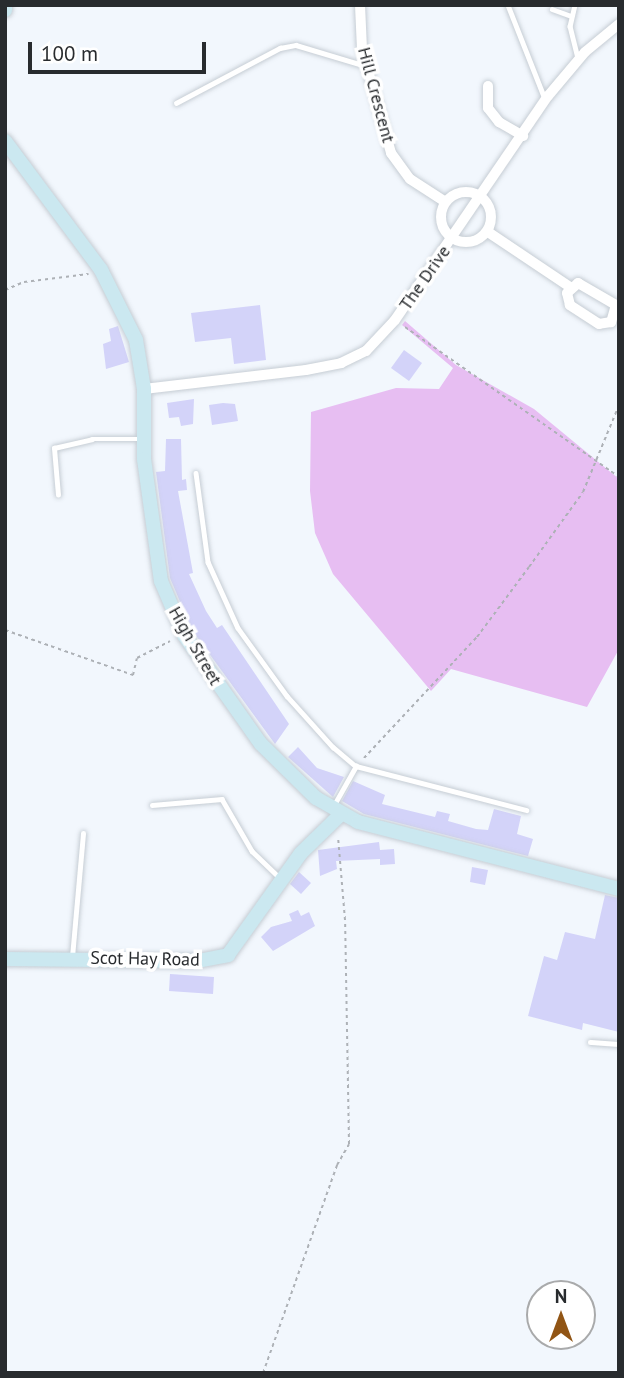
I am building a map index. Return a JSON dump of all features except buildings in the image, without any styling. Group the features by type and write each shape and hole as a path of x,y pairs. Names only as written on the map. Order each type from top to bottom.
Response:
{"main road":[{"name":"High Street","path":"5,141 101,270 136,340 144,389 143,439 158,567 184,635 261,744 336,812 497,860 619,889"},
{"name":"Scot Hay Road","path":"5,959 216,960 237,947 282,880 336,812"}],"street":[{"name":"Hill Crescent","path":"360,5 367,66 384,136 400,169 444,201"},
{"name":"The Drive","path":"144,389 341,363 366,351 395,320 481,199 546,100 578,61 619,23"},
{"path":"488,86 488,108 499,122 523,136"},
{"path":"458,193 481,199 492,216 488,232 470,242 453,238 441,220 444,201 458,193"},
{"path":"488,232 570,288"},
{"path":"584,284 616,305 615,318 598,324 570,305 570,288 584,284"}],"lane":[{"path":"508,5 546,100"},
{"path":"575,5 572,16 578,61"},
{"path":"552,9 572,16"},
{"path":"176,103 280,48 296,44 367,66"},
{"path":"58,495 54,448 92,439 143,439"},
{"path":"196,472 208,562 238,628 305,717 356,766 526,810"},
{"path":"336,812 356,766"},
{"path":"152,805 222,799 252,851 282,880"},
{"path":"72,958 83,832"},
{"path":"590,1042 619,1044"}],"path":[{"path":"5,290 24,282 101,270"},
{"path":"395,320 619,477"},
{"path":"356,766 477,637 583,492 593,460 619,405"},
{"path":"5,630 133,675 137,658 147,650 184,635"},
{"path":"263,1373 337,1165 349,1144 336,812"}],"shaded area":[{"path":"405,321 456,365 534,409 619,479 619,649 587,707 451,669 431,691 333,574 315,533 310,491 311,412 396,388 439,389 453,368 402,325"}]}
